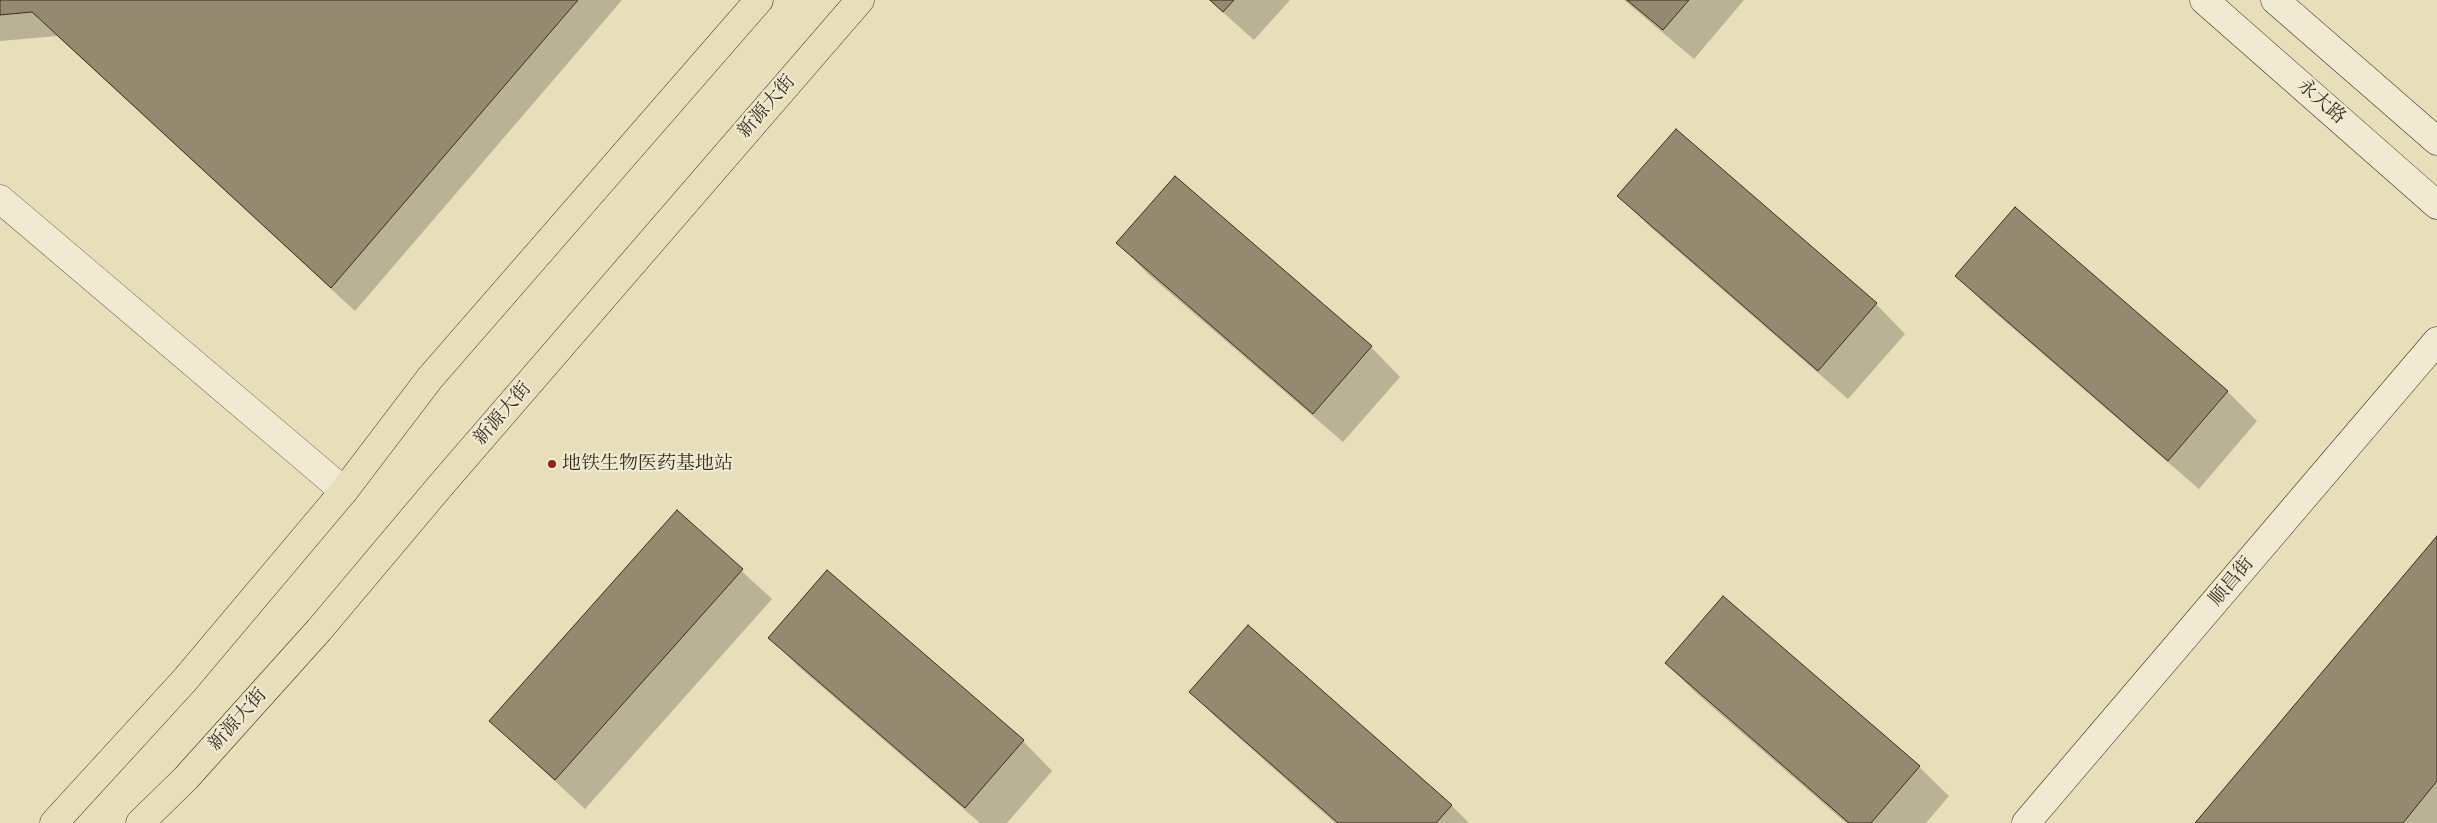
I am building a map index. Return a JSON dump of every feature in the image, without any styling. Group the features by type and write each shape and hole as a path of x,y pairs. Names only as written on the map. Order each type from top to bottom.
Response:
{"main road":[{"path":"54,823 184,681 344,491 430,378 759,0"},
{"name":"新源大街","path":"140,823 186,778 319,630 447,478 860,0"}],"street":[{"name":"永大路","path":"2204,0 2437,205"},
{"path":"2274,0 2437,141"},
{"path":"0,199 344,491"},
{"name":"顺昌街","path":"2026,823 2437,341"}],"building":[{"path":"0,0 578,0 331,288 32,12 0,15"},
{"path":"1210,0 1234,0 1223,12"},
{"path":"1627,0 1689,0 1663,30"},
{"path":"1676,129 1877,303 1818,371 1617,196"},
{"path":"1175,176 1372,346 1313,414 1116,243"},
{"path":"2015,207 2228,391 2168,461 1955,276"},
{"path":"677,510 743,569 555,780 489,721"},
{"path":"2437,536 2437,781 2403,823 2195,823"},
{"path":"827,570 1024,740 965,808 768,638"},
{"path":"1723,596 1920,766 1871,823 1849,823 1665,663"},
{"path":"1248,625 1452,805 1436,823 1338,823 1189,692"}],"place":[{"name":"地铁生物医药基地站","path":"552,464"}]}
